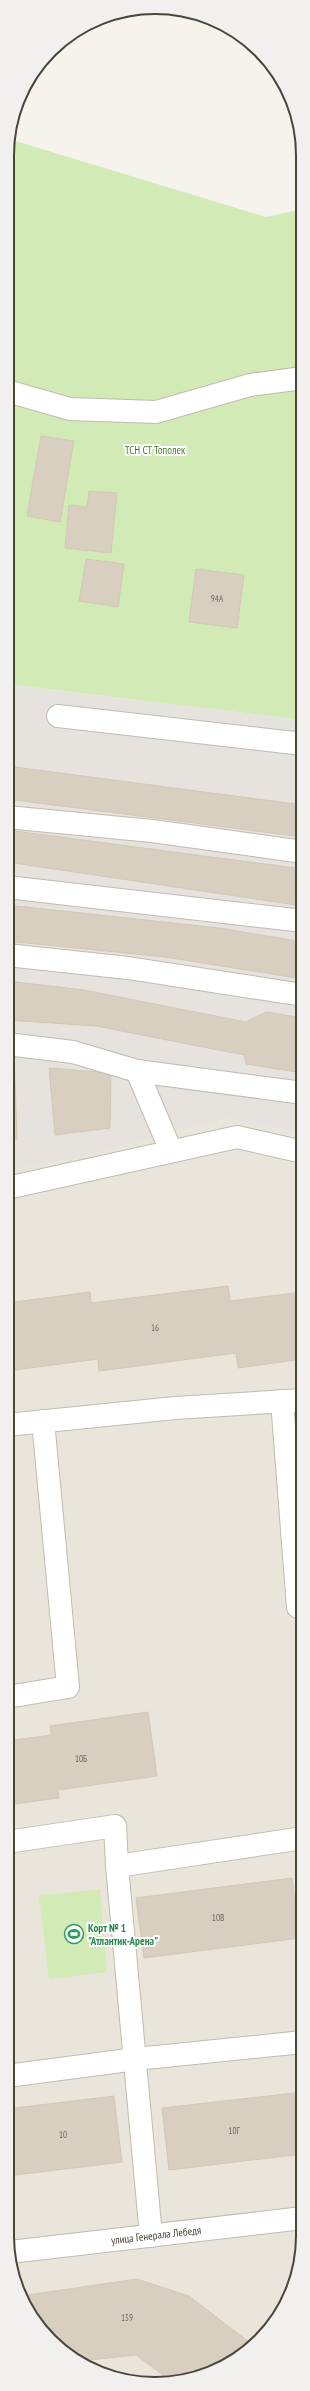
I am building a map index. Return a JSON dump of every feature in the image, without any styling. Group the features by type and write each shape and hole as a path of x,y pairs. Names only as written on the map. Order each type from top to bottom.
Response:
{"street":[{"path":"14,393 70,409 156,412 250,385 296,379"},
{"path":"58,716 296,743"},
{"path":"14,818 152,831 296,851"},
{"path":"14,889 296,920"},
{"path":"14,956 128,968 296,994"},
{"path":"14,1045 74,1052 137,1071 296,1092"},
{"path":"137,1071 171,1151"},
{"path":"14,1186 237,1137 296,1150"},
{"path":"14,1424 175,1408 292,1401 296,1538"},
{"path":"14,1696 68,1687 43,1421"},
{"path":"14,1841 115,1826 117,1866 136,2059 151,2236"},
{"path":"117,1866 296,1839"},
{"path":"14,2075 136,2059 296,2043"},
{"name":"улица Генерала Лебедя","path":"15,2251 296,2219"}],"shaded area":[{"path":"14,685 296,719 296,1133 225,1119 74,1159 14,1170"},
{"path":"225,1119 296,1133 296,2245 289,2281 285,2290 267,2322 255,2336 226,2358 209,2366 200,2370 164,2377 137,2376 110,2370 84,2358 55,2336 43,2322 25,2290 21,2281 14,2245 14,1170 74,1159"}],"green space":[{"name":"ТСН СТ Тополек","path":"15,141 266,217 296,211 296,719 14,685"},
{"name":"Корт № 1 \"Атлантик-Арена\"","path":"100,1889 107,1972 49,1979 39,1896"}],"building":[{"path":"41,436 74,441 60,522 27,516"},
{"path":"89,491 117,493 111,553 65,548 69,505 87,507"},
{"path":"86,559 124,564 118,607 79,601"},
{"path":"196,569 244,575 237,628 189,622"},
{"path":"14,767 296,804 296,836 14,800"},
{"path":"14,831 296,868 296,905 14,863"},
{"path":"14,906 219,928 296,941 296,978 165,957 14,942"},
{"path":"14,982 84,990 246,1022 266,1012 296,1017 296,1072 246,1064 244,1055 96,1026 14,1020"},
{"path":"14,1053 17,1139 14,1139"},
{"path":"49,1068 111,1073 110,1128 55,1135"},
{"path":"228,1286 230,1301 296,1293 296,1360 238,1368 236,1353 99,1371 98,1359 14,1370 14,1302 90,1292 91,1303"},
{"path":"148,1712 157,1776 58,1790 59,1798 14,1804 14,1740 51,1735 50,1726"},
{"path":"292,1878 296,1908 296,1939 144,1958 136,1898"},
{"path":"296,2093 296,2155 169,2170 162,2108"},
{"path":"114,2096 122,2162 14,2175 14,2108"},
{"path":"137,2279 189,2296 248,2342 226,2358 200,2370 166,2377 136,2355 89,2360 84,2358 55,2336 43,2322 28,2295"}],"place":[{"name":"Корт № 1 \"Атлантик-Арена\"","path":"74,1934"}]}
